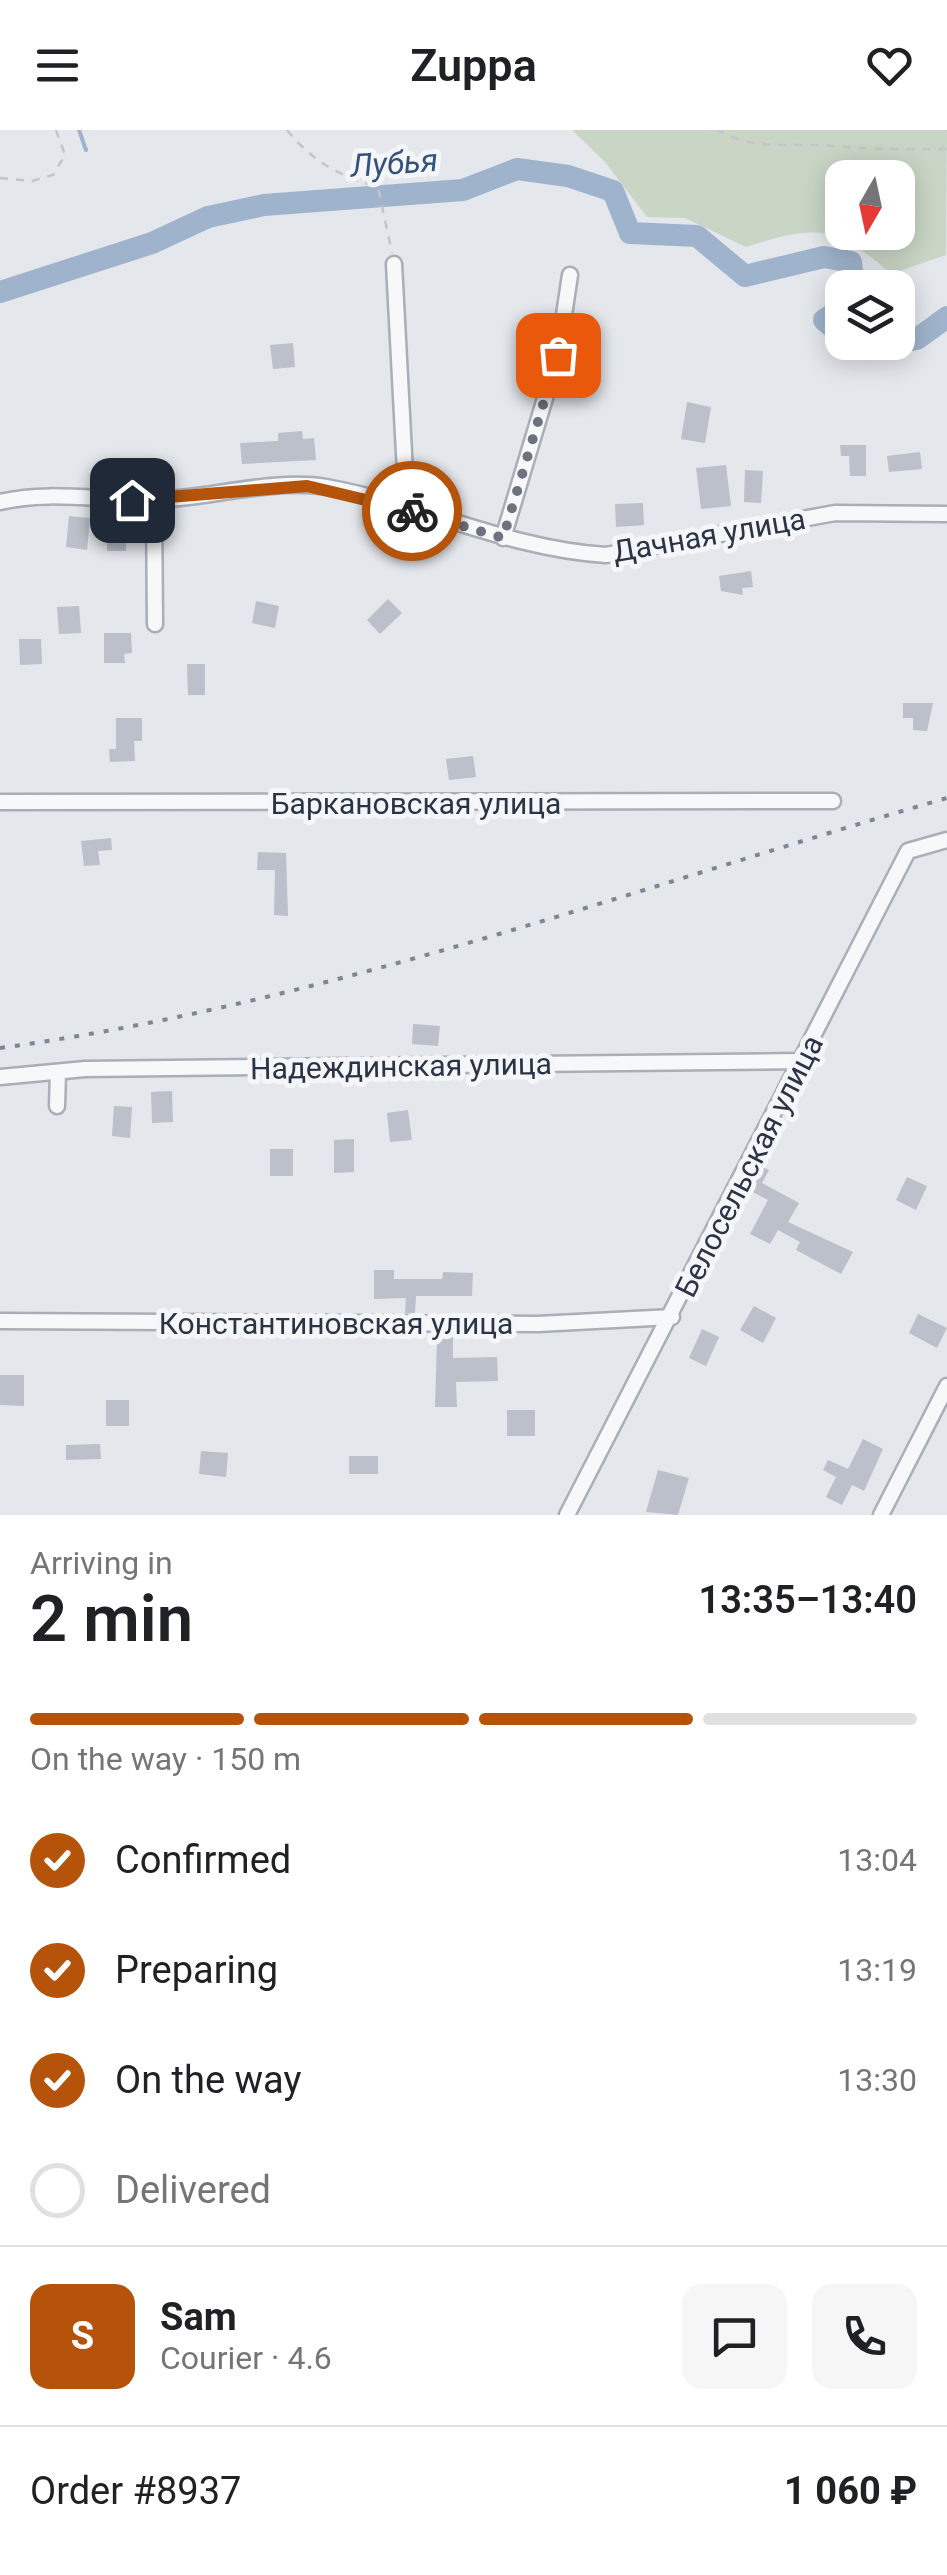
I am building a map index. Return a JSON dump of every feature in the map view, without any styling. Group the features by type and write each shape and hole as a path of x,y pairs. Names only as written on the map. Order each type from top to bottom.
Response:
{"street":[{"path":"394,264 408,510"},
{"path":"503,538 558,355 570,275"},
{"name":"Дачная улица","path":"0,502 31,497 154,500 307,486 503,538 606,555 835,513 947,514"},
{"path":"154,500 155,624"},
{"name":"Баркановская улица","path":"0,802 832,801"},
{"name":"Белосельская улица","path":"568,1515 908,850 947,840"},
{"name":"Надеждинская улица","path":"0,1077 58,1072 802,1060"},
{"path":"57,1106 58,1072"},
{"name":"Константиновская улица","path":"0,1321 538,1324 672,1317"},
{"path":"881,1515 947,1386"}],"path":[{"path":"0,178 32,181 54,175 64,155 56,130"},
{"path":"286,130 306,154 326,167 378,188 394,264"},
{"path":"718,130 748,144 770,147 828,145 893,152 947,149"}],"green space":[{"path":"572,130 947,130 946,255 903,270 886,270 861,250 915,250 915,160 825,160 825,234 790,235 746,247 685,218 647,217 605,162"}],"building":[{"path":"293,343 295,367 273,369 270,345"},
{"path":"687,402 711,407 705,443 681,439"},
{"path":"302,431 303,439 314,438 316,460 242,464 240,443 278,441 278,433"},
{"path":"840,445 866,445 866,476 850,476 849,456 841,456"},
{"path":"920,452 922,469 889,472 887,456"},
{"path":"726,465 731,506 701,509 696,468"},
{"path":"745,470 763,471 761,503 744,502"},
{"path":"643,503 644,525 616,527 615,504"},
{"path":"69,516 90,518 87,550 66,547"},
{"path":"107,518 126,518 126,551 107,551"},
{"path":"751,571 753,587 742,588 743,595 721,591 719,576"},
{"path":"388,599 402,613 380,634 367,620"},
{"path":"256,601 279,606 275,628 252,623"},
{"path":"79,606 81,633 59,634 57,607"},
{"path":"104,633 131,633 132,653 124,654 125,663 104,663"},
{"path":"19,639 41,639 42,664 20,665"},
{"path":"187,664 205,664 205,695 188,695"},
{"path":"903,703 933,703 927,731 913,730 913,718 903,718"},
{"path":"116,718 142,718 142,741 134,741 135,761 110,762 109,749 116,749"},
{"path":"473,756 476,777 449,780 446,759"},
{"path":"111,838 112,850 98,851 100,865 84,866 81,841"},
{"path":"258,852 286,853 288,916 274,915 275,870 257,870"},
{"path":"413,1024 440,1026 438,1046 412,1044"},
{"path":"172,1091 173,1122 152,1123 151,1092"},
{"path":"114,1106 132,1107 130,1138 112,1136"},
{"path":"408,1110 412,1140 390,1142 387,1113"},
{"path":"354,1139 354,1172 334,1173 334,1140"},
{"path":"270,1149 293,1149 293,1176 270,1176"},
{"path":"759,1165 769,1170 762,1183 799,1203 788,1222 853,1252 841,1274 796,1250 800,1242 778,1230 770,1244 750,1234 768,1200 747,1189"},
{"path":"907,1177 927,1186 916,1210 896,1200"},
{"path":"374,1270 394,1270 394,1279 442,1279 443,1272 473,1273 472,1296 416,1296 415,1313 405,1313 406,1298 374,1299"},
{"path":"754,1306 776,1318 763,1343 740,1330"},
{"path":"918,1314 947,1328 937,1348 909,1333"},
{"path":"702,1329 719,1337 706,1366 689,1358"},
{"path":"453,1337 453,1358 497,1357 498,1381 456,1382 457,1407 435,1407 437,1339"},
{"path":"0,1375 24,1375 24,1406 0,1405"},
{"path":"106,1400 129,1400 129,1426 106,1426"},
{"path":"507,1410 535,1410 535,1436 507,1436"},
{"path":"863,1439 883,1449 864,1491 852,1485 842,1505 826,1497 836,1477 823,1470 828,1460 848,1469"},
{"path":"100,1444 101,1459 66,1460 66,1445"},
{"path":"201,1451 228,1453 226,1477 199,1474"},
{"path":"349,1456 378,1456 378,1474 349,1474"},
{"path":"658,1470 689,1478 678,1515 646,1512"}],"waterway":[{"path":"79,130 86,150"},
{"name":"Лубья","path":"0,292 152,243 208,217 264,205 463,190 517,169 568,176 613,191 630,233 697,236 745,276 824,257 851,262 852,270"},
{"name":"Лубья","path":"915,339 947,317"}],"railway":[{"path":"0,1048 241,1003 359,973 947,798"}],"way so far":[{"path":"412,511 503,538 558,355"}],"route":[{"path":"132,500 321,486 412,511"}]}
